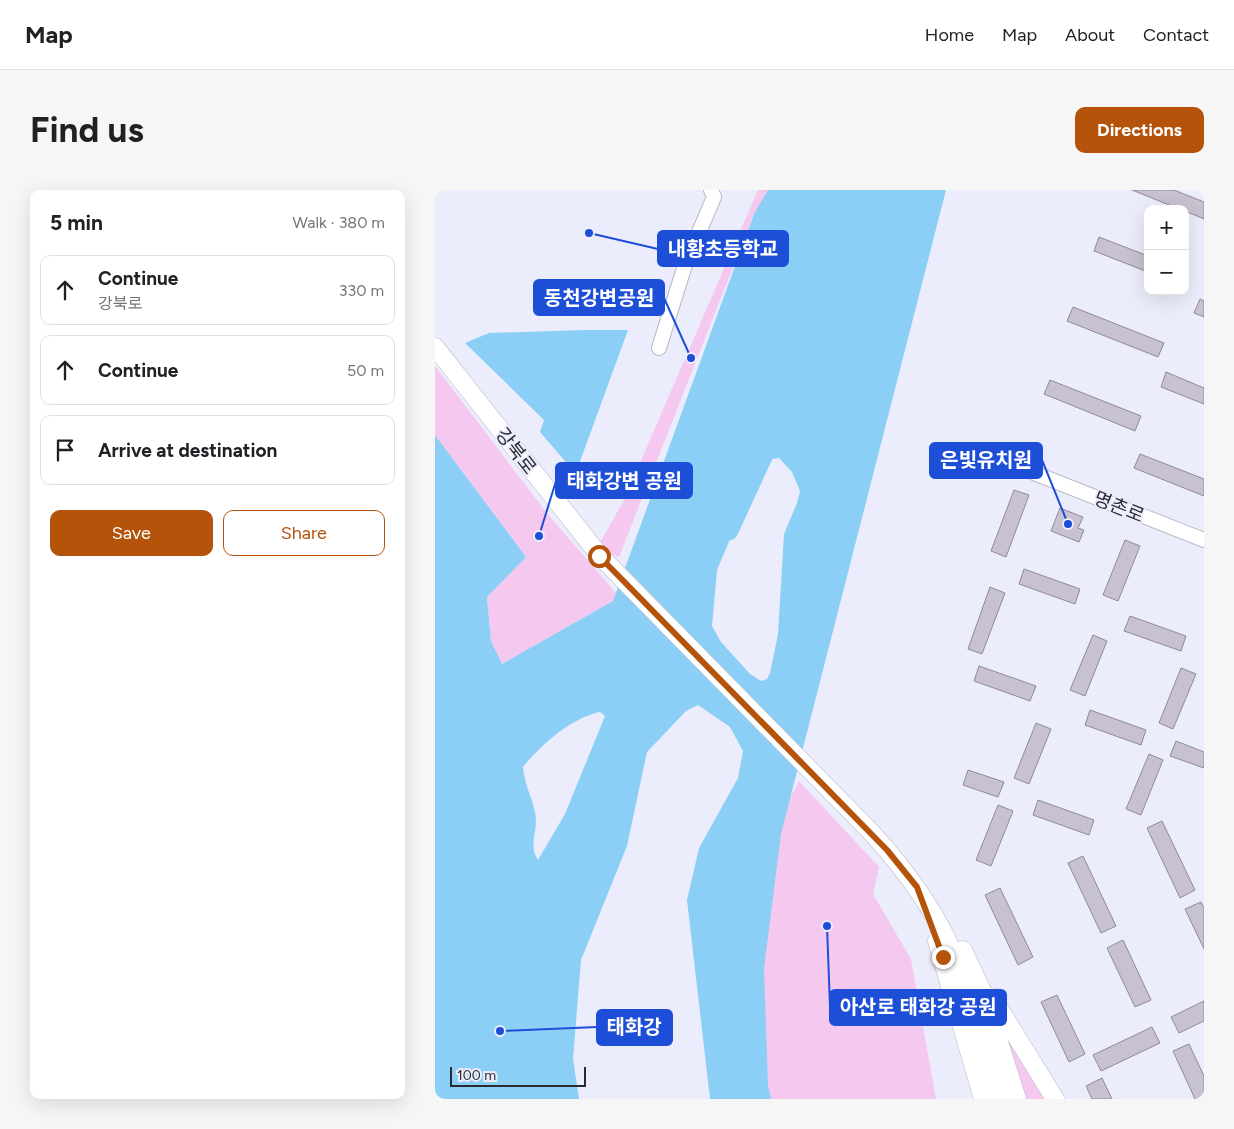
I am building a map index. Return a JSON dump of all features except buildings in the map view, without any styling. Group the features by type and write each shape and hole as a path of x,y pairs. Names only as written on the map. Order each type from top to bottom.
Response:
{"main road":[{"name":"강북로","path":"435,347 599,556 870,831 917,887 943,930 958,963 1001,1099"},
{"path":"917,887 951,932 1055,1099"},
{"path":"917,887 943,957 983,1099"},
{"path":"969,962 989,1010 1017,1099"}],"street":[{"path":"659,348 685,265 712,193"},
{"name":"명촌로","path":"1034,473 1204,540"}],"shaded area":[{"path":"758,190 770,190 754,214 619,557 597,548 623,502"},
{"path":"435,366 546,512 616,593 613,601 502,664 491,641 487,597 526,557 435,435"},
{"path":"799,781 879,867 873,894 911,959 936,1099 762,1099 757,982 774,829"},
{"path":"1010,1035 1049,1099 1026,1099 1006,1038"}],"water":[{"path":"768,190 946,190 781,834 764,968 768,1085 771,1099 710,1099 687,900 699,848 738,778 743,751 730,727 698,705 686,711 647,752 627,846 581,960 573,1059 579,1099 435,1099 435,435 526,557 487,597 491,641 502,664 613,601 754,214","holes":["779,458 792,472 800,491 784,534 778,634 770,673 767,679 761,681 750,674 721,642 712,626 717,570 739,518 738,499 750,472 766,460","600,712 605,716 565,814 538,860 533,846 536,821 523,767 558,733 578,720"]},
{"path":"628,330 578,467 570,467 540,432 544,420 465,343 489,333"}],"waterway":[{"path":"730,532 770,445"}],"place":[{"name":"내황초등학교","path":"589,233"},
{"name":"동천강변공원","path":"691,358"},
{"name":"은빛유치원","path":"1068,524"},
{"name":"태화강변 공원","path":"539,536"},
{"name":"아산로 태화강 공원","path":"827,926"},
{"name":"태화강","path":"500,1031"}],"route":[{"path":"599,556 887,850 917,887 943,957"}]}
